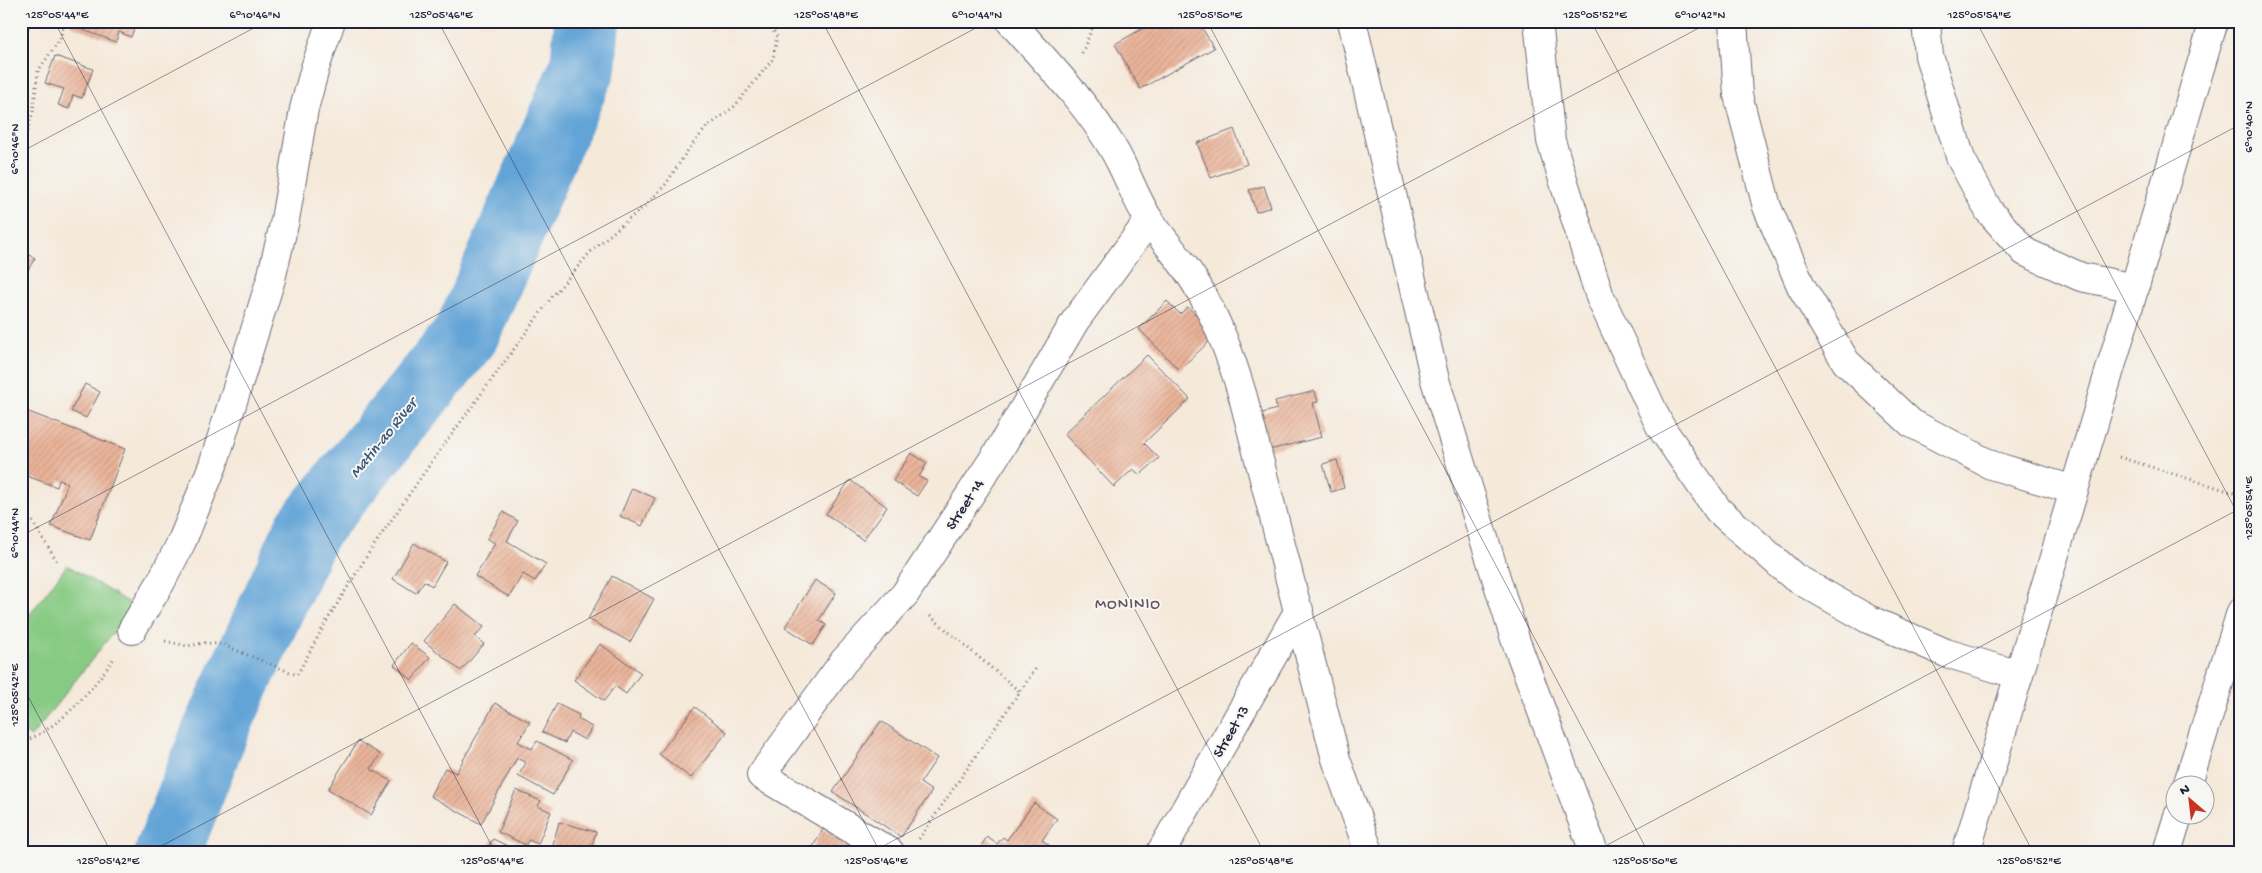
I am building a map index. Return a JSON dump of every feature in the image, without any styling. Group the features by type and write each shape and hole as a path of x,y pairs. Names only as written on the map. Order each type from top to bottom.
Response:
{"street":[{"path":"132,630 161,582 182,541 212,465 270,279 285,220 304,110 315,68 331,21"},
{"path":"1010,21 1072,89 1093,118 1113,149 1149,220 1199,287 1218,325 1233,362 1299,610 1336,759 1369,852"},
{"path":"1352,21 1435,380 1515,640 1594,852"},
{"path":"1538,21 1551,141 1600,297 1660,426 1718,510 1794,578 1868,619 1946,653 2019,675"},
{"path":"1733,21 1738,95 1768,207 1801,286 1846,362 1911,424 1991,465 2074,490"},
{"path":"1926,21 1929,56 1961,159 1989,212 2025,252 2081,277 2134,288"},
{"path":"1966,852 2214,21"},
{"name":"Street 14","path":"903,848 761,775 844,661 905,594 998,452 1075,321 1149,220"},
{"name":"Street 13","path":"1161,852 1299,610"},
{"path":"2190,776 2241,612"},
{"path":"2167,852 2175,826"}],"path":[{"path":"21,150 33,112 38,71 60,39 66,21"},
{"path":"21,743 53,725 78,704 90,691 132,630 187,646 206,643 221,644 297,675 326,622 370,551 433,460 552,297 593,249 646,204 666,184 688,150 706,128 735,106 773,58 777,37 768,21"},
{"path":"2087,447 2241,495"},
{"path":"21,512 33,522 57,562"},
{"path":"905,594 1020,692"},
{"path":"903,848 1036,668"}],"green space":[{"path":"67,565 134,606 31,737 21,730 21,626"}],"building":[{"path":"71,21 137,21 131,37 119,32 116,42 70,25"},
{"path":"1156,21 1198,21 1214,48 1140,89 1115,44"},
{"path":"21,23 29,26 22,48 21,48"},
{"path":"55,56 93,69 82,98 73,95 69,109 58,105 64,89 45,83"},
{"path":"1234,129 1247,164 1211,178 1197,143"},
{"path":"1264,186 1271,207 1256,212 1249,190"},
{"path":"21,251 35,258 21,282"},
{"path":"1167,301 1180,314 1188,307 1216,335 1179,370 1139,329"},
{"path":"1147,355 1190,399 1144,443 1159,458 1140,475 1133,469 1114,487 1064,434"},
{"path":"85,384 100,392 86,418 71,411"},
{"path":"1315,391 1318,402 1313,403 1322,437 1269,450 1259,414 1277,409 1275,401"},
{"path":"21,409 125,449 90,540 51,526 68,483 59,480 57,487 21,474"},
{"path":"911,453 927,463 919,477 927,481 917,496 893,481"},
{"path":"1337,460 1344,488 1331,492 1323,464"},
{"path":"850,480 887,507 863,540 826,514"},
{"path":"632,488 655,498 642,526 620,516"},
{"path":"503,512 518,521 507,541 546,564 535,581 523,574 509,597 475,576 495,543 487,539"},
{"path":"414,543 446,562 432,586 424,581 416,593 393,579"},
{"path":"612,576 654,599 630,642 588,619"},
{"path":"815,580 836,593 819,620 826,625 813,645 785,627"},
{"path":"455,604 484,627 475,637 484,644 461,671 424,641"},
{"path":"411,643 430,657 412,680 394,665"},
{"path":"600,644 641,673 626,694 615,686 604,701 574,680"},
{"path":"495,703 530,722 518,742 532,749 537,741 573,760 553,795 518,776 526,763 517,758 481,824 430,796 445,768 456,773"},
{"path":"557,704 579,715 578,719 592,727 585,740 570,732 565,743 542,732"},
{"path":"695,707 727,732 691,778 659,754"},
{"path":"881,721 937,758 920,783 932,791 901,837 833,792"},
{"path":"358,741 380,754 371,769 391,781 371,815 328,789"},
{"path":"516,790 541,801 538,806 551,812 538,844 528,840 526,845 498,832"},
{"path":"1034,803 1057,819 1042,840 1058,852 977,852 987,837 997,844 1003,837 1007,840"},
{"path":"559,822 596,832 590,852 573,848 572,852 551,852"},
{"path":"823,829 862,852 810,852"},
{"path":"493,839 520,852 486,852"},
{"path":"339,846 353,852 337,852"}],"waterway":[{"name":"Matin-ao River","path":"168,852 214,734 307,530 466,335 583,67 587,21"}],"district":[{"name":"MONINIO","path":"1128,602"}]}
